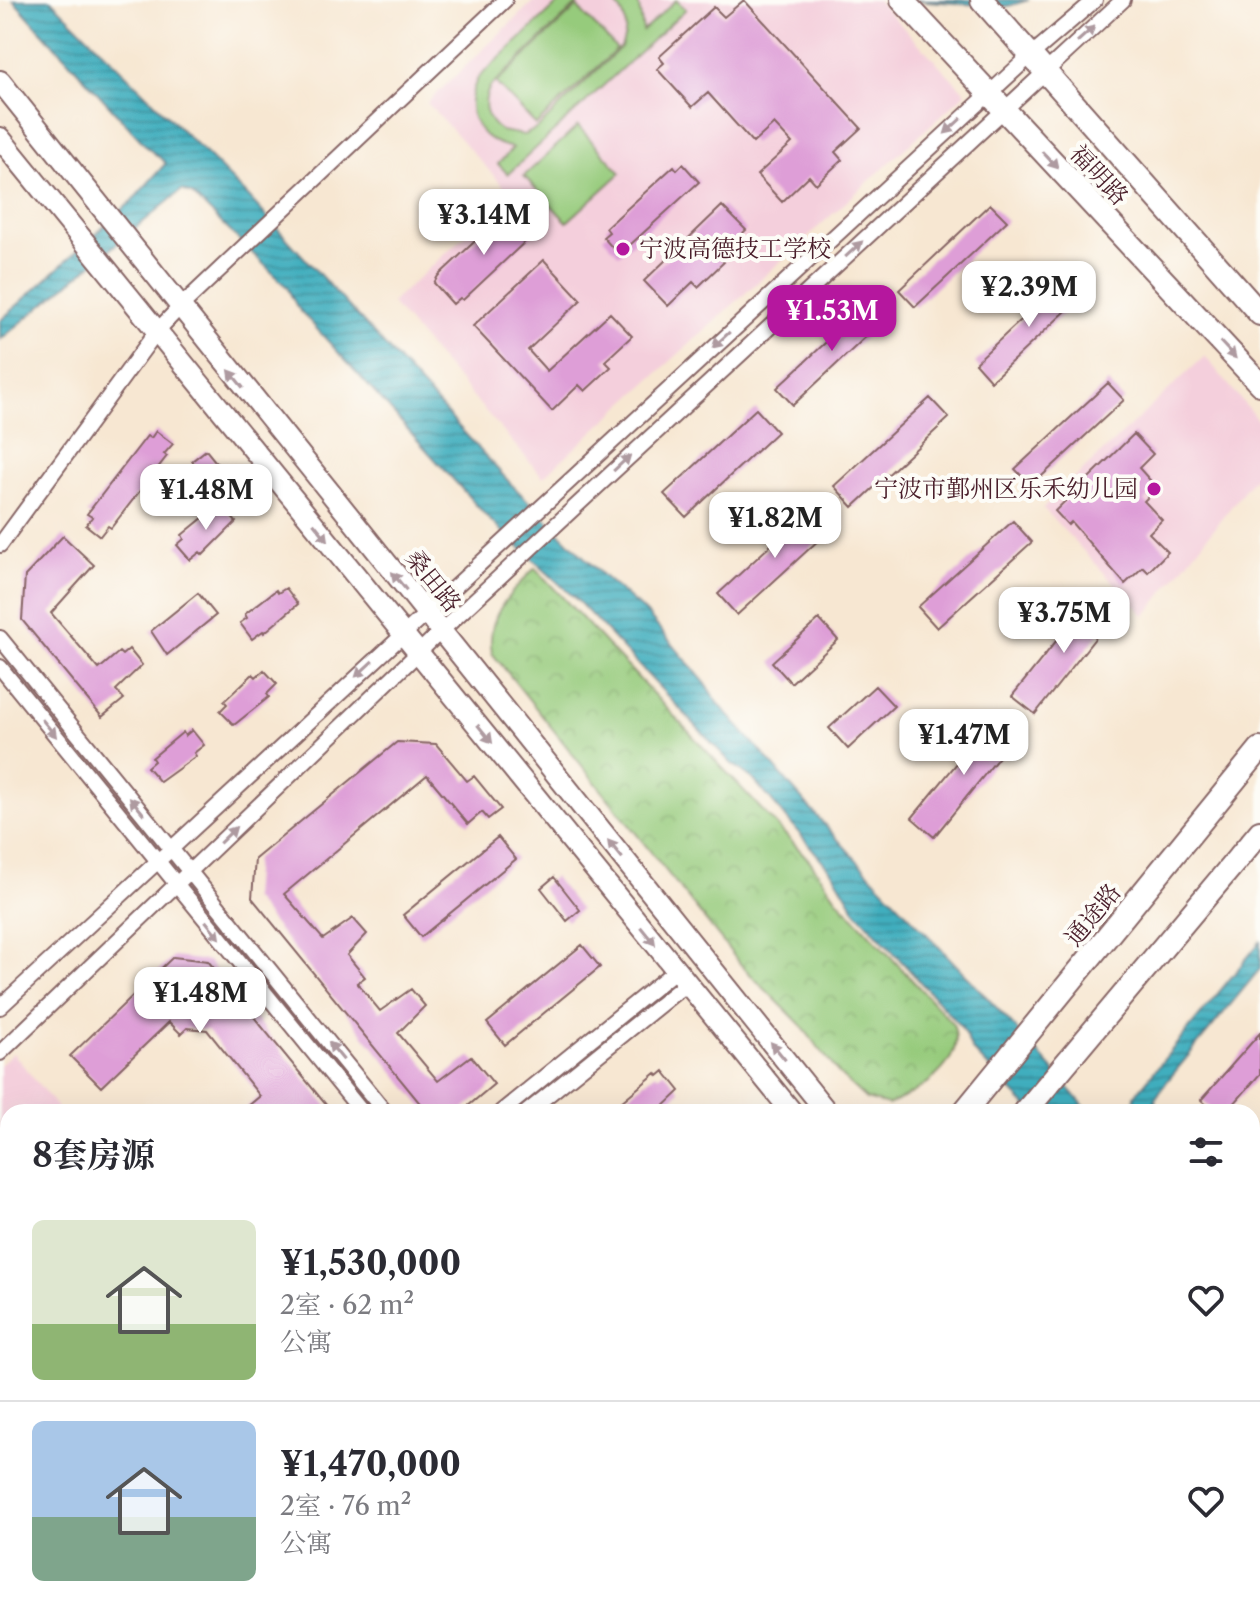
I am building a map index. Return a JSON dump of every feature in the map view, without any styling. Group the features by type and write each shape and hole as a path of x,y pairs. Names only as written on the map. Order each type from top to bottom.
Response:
{"main road":[{"name":"福明路","path":"902,0 1260,384"},
{"name":"福明路","path":"982,0 1260,314"},
{"name":"桑田路","path":"0,81 179,308 821,1104"},
{"path":"0,138 785,1104"},
{"name":"通途路","path":"971,1104 1260,749"},
{"path":"1032,1104 1260,832"}],"street":[{"path":"0,545 157,331 505,0"},
{"path":"0,1053 1038,63 1095,0"},
{"path":"0,1007 549,499 1038,63 1123,0"},
{"path":"0,638 378,1104"},
{"path":"0,667 355,1104"},
{"path":"512,1104 681,976"},
{"path":"536,1104 681,976"}],"shaded area":[{"name":"宁波高德技工学校","path":"535,0 877,0 966,93 543,477 391,303 511,194 427,103"},
{"name":"宁波市鄞州区乐禾幼儿园","path":"1205,356 1260,423 1260,470 1145,616 1043,508"},
{"path":"13,1053 54,1104 0,1104 0,1065"}],"green space":[{"path":"562,0 582,0 490,87 486,111 491,122 501,131 524,135 538,128 621,47 625,21 611,0 638,0 643,31 676,0 686,9 508,174 498,164 513,148 490,139 476,124 471,103 473,91 478,78"},
{"path":"577,7 617,49 536,125 496,83"},
{"path":"578,126 621,173 567,222 524,176"},
{"path":"535,568 810,861 837,899 953,1024 956,1038 954,1051 938,1074 890,1104 866,1099 841,1076 799,1023 742,966 492,653 492,627 509,596"}],"water":[{"path":"13,0 51,0 246,194 511,484 605,578 647,614 810,809 1082,1104 1024,1104 972,1050 962,1028 856,911 834,874 753,779 731,763 577,600 489,519 297,307 287,287 192,194 182,190 0,340 0,321 132,201 166,163 148,148"},
{"path":"916,0 1029,0 1005,7"},
{"path":"1260,942 1260,969 1168,1080 1155,1099 1156,1104 1134,1104 1135,1095"}],"building":[{"path":"744,0 861,128 835,152 842,160 816,184 809,176 782,202 757,175 792,143 774,124 753,143 708,93 692,107 657,69 664,63 659,57 714,7 724,17"},
{"path":"683,164 699,182 619,255 603,237 609,232 606,228 674,166 677,170"},
{"path":"990,204 1007,221 915,307 899,290"},
{"path":"722,206 746,230 719,256 724,262 698,287 693,282 668,306 644,281"},
{"path":"514,210 534,231 463,300 460,298 453,304 434,283 438,276 505,213 508,216"},
{"path":"544,260 581,300 528,350 547,371 610,313 632,336 605,361 611,367 585,391 579,385 552,411 473,326"},
{"path":"1066,278 1083,295 991,381 975,363"},
{"path":"870,301 886,318 793,405 777,388"},
{"path":"1108,383 1124,400 1031,486 1015,469"},
{"path":"930,398 949,418 853,507 834,486"},
{"path":"756,409 777,432 686,517 664,494"},
{"path":"156,431 173,444 164,454 167,456 111,528 108,526 100,536 86,525 92,517 87,514 147,436 151,438"},
{"path":"1134,434 1153,454 1139,468 1157,488 1144,501 1162,520 1149,533 1168,552 1148,572 1143,567 1125,584 1071,522 1068,525 1055,511"},
{"path":"206,450 232,482 219,493 192,461"},
{"path":"220,504 236,522 203,555 200,552 190,560 177,545 184,539 182,535"},
{"path":"813,506 833,527 737,615 718,594"},
{"path":"1013,521 1032,542 937,628 918,607"},
{"path":"63,536 94,565 51,613 99,669 119,652 122,655 129,649 142,665 116,690 124,699 102,717 22,620 25,576"},
{"path":"286,588 298,604 264,633 252,639 240,623 247,618 245,614 276,590 278,593"},
{"path":"198,593 216,615 167,655 151,631"},
{"path":"1093,595 1115,613 1035,714 1012,696"},
{"path":"819,619 838,640 791,683 772,662"},
{"path":"264,670 277,684 267,694 269,697 234,725 220,711 227,704 224,701 253,674 256,677"},
{"path":"875,686 894,706 848,749 829,728"},
{"path":"994,718 1016,736 934,837 912,818"},
{"path":"192,730 204,745 194,753 196,756 160,782 147,767 154,761 152,758 183,732 185,736"},
{"path":"397,742 436,744 467,781 474,776 501,809 488,819 482,812 468,824 427,775 284,894 323,939 353,918 367,934 347,955 365,977 357,983 380,1011 411,989 425,1006 398,1033 438,1081 471,1056 494,1084 470,1104 420,1104 252,898 255,859"},
{"path":"498,837 516,859 421,937 403,915"},
{"path":"554,877 580,910 567,921 541,888"},
{"path":"582,945 600,967 505,1045 487,1023"},
{"path":"173,957 208,961 325,1104 250,1104 260,1096 207,1030 187,1028 181,1034 169,1022 101,1087 70,1056"},
{"path":"1260,1033 1260,1074 1234,1104 1206,1104 1201,1100"},
{"path":"664,1071 680,1091 666,1104 619,1104 656,1073 658,1076"}],"place":[{"name":"宁波高德技工学校","path":"623,249"},
{"name":"宁波市鄞州区乐禾幼儿园","path":"1154,489"}]}
